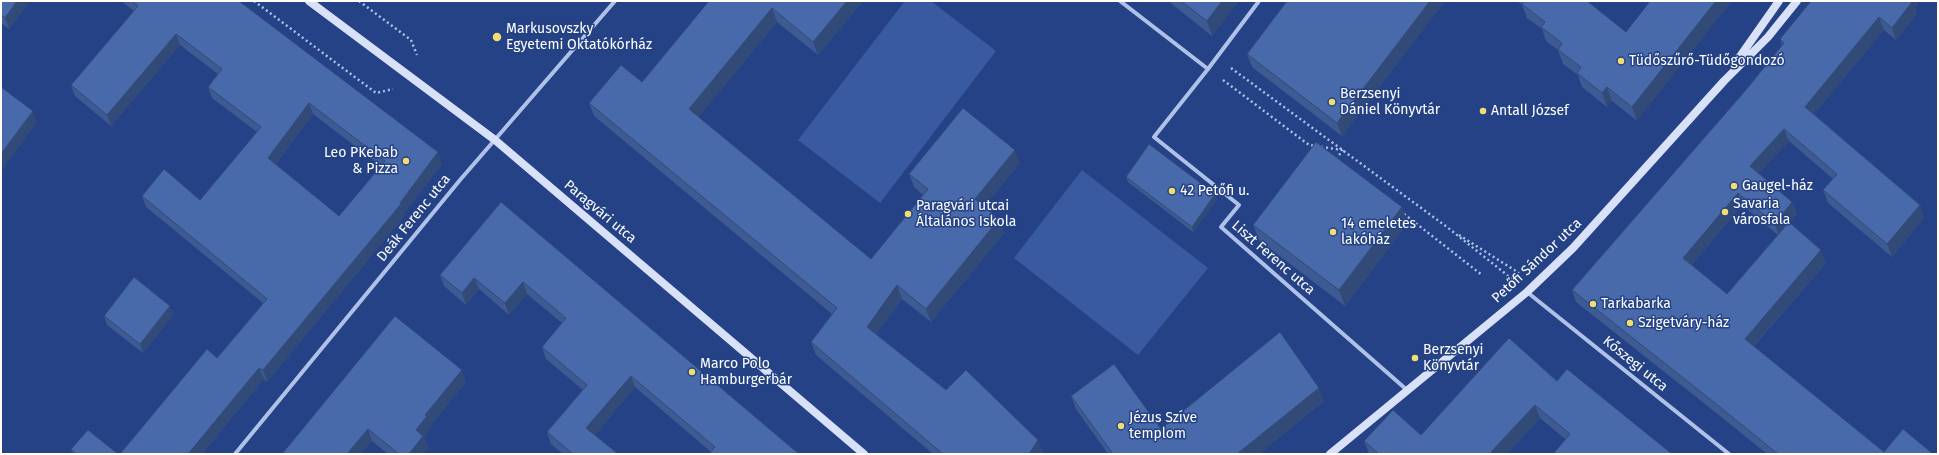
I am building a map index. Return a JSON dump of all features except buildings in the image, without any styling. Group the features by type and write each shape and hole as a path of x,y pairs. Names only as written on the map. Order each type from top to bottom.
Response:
{"main road":[{"name":"Paragvári utca","path":"309,1 495,140 864,454"},
{"name":"Petőfi Sándor utca","path":"1724,81 1779,1"},
{"name":"Petőfi Sándor utca","path":"1330,454 1527,292 1599,219 1724,81 1768,37 1797,1"}],"street":[{"name":"Deák Ferenc utca","path":"235,454 495,140 615,1"},
{"path":"1120,1 1208,69 1259,1"},
{"name":"Liszt Ferenc utca","path":"1208,69 1154,137 1239,205 1221,227 1407,390"},
{"name":"Kőszegi utca","path":"1527,292 1729,454"}],"path":[{"path":"254,1 376,93"},
{"path":"359,1 411,40"},
{"path":"1216,57 1447,227 1499,269"},
{"path":"1208,69 1309,145 1343,150"},
{"path":"1341,165 1335,160 1343,150"},
{"path":"1401,212 1482,275"},
{"path":"1447,227 1505,264"}],"shaded area":[{"path":"905,1 931,1 996,51 880,203 798,140"},
{"path":"1082,170 1208,268 1138,355 1014,258"}],"place":[{"name":"Markusovszky Egyetemi Oktatókórház","path":"497,37"},
{"name":"Tüdőszűrő-Tüdőgondozó","path":"1621,61"},
{"name":"Berzsenyi Dániel Könyvtár","path":"1332,102"},
{"name":"Antall József","path":"1483,111"},
{"name":"Leo PKebab & Pizza","path":"406,161"},
{"name":"Gaugel-ház","path":"1734,186"},
{"name":"42 Petőfi u.","path":"1172,191"},
{"name":"Savaria városfala","path":"1725,212"},
{"name":"Paragvári utcai Általános Iskola","path":"908,214"},
{"name":"14 emeletes lakóház","path":"1333,232"},
{"name":"Tarkabarka","path":"1593,304"},
{"name":"Szigetváry-ház","path":"1630,323"},
{"name":"Berzsenyi Könyvtár","path":"1415,358"},
{"name":"Marco Polo Hamburgerbár","path":"692,372"},
{"name":"Jézus Szíve templom","path":"1121,426"}]}
